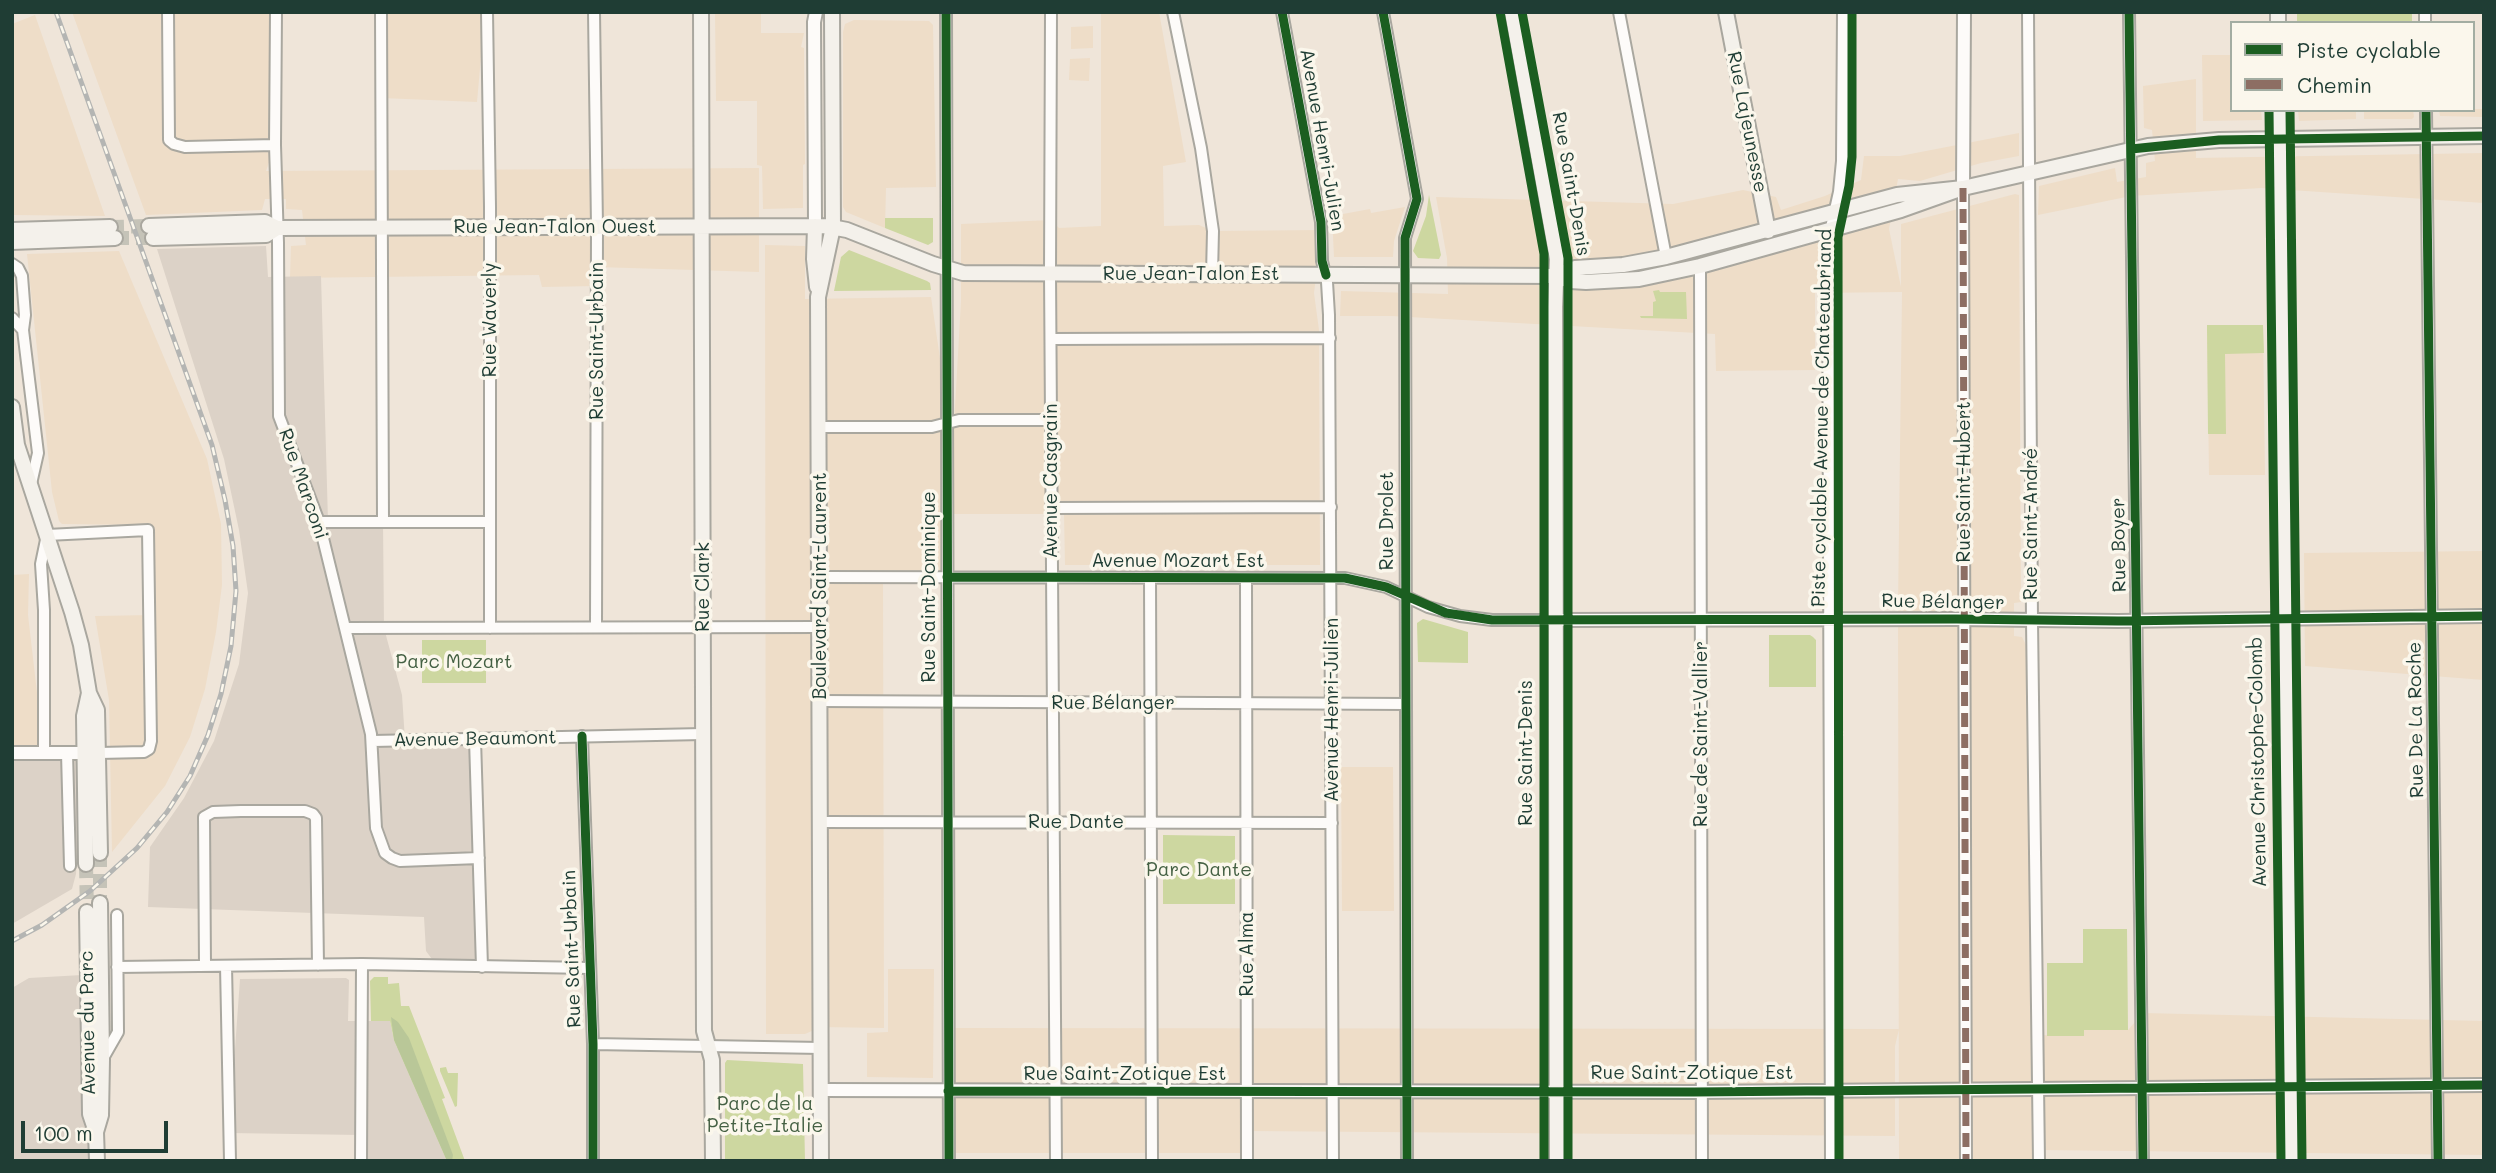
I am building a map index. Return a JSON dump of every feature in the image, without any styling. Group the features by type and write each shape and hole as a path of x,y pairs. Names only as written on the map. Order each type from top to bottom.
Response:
{"main road":[{"name":"Rue Clark","path":"701,12 704,1031 712,1060 713,1161"},
{"name":"Boulevard Saint-Laurent","path":"821,1161 818,297 833,227 832,12"},
{"name":"Rue Saint-Denis","path":"1512,12 1555,243 1556,1161"},
{"name":"Rue Lajeunesse","path":"1726,12 1768,231"},
{"name":"Avenue Christophe-Colomb","path":"2279,112 2292,1161"},
{"name":"Rue Jean-Talon Est","path":"833,227 963,273 1556,276 1570,281 1635,279 1700,266 1831,230 1901,210 1963,188 2131,149 2200,141 2279,138 2484,136"},
{"name":"Rue Jean-Talon Est","path":"1556,276 1571,269 1623,265 1666,257 1897,195 1963,188"},
{"name":"Rue Jean-Talon Ouest","path":"151,232 265,222 277,228 833,227"},
{"path":"815,226 814,259 818,297"},
{"path":"12,230 113,233 12,242"},
{"path":"12,407 15,441 77,631 89,693 84,716 91,753 100,853"},
{"path":"86,864 91,753"},
{"name":"Avenue du Parc","path":"96,1132 101,1115 102,1060 100,903"},
{"name":"Avenue du Parc","path":"87,912 90,1114 96,1132 97,1161"}],"street":[{"path":"168,12 169,140 185,147 275,145"},
{"name":"Rue Marconi","path":"276,12 279,416 319,522 373,741 374,815 385,853 400,861 479,858"},
{"path":"381,12 383,522"},
{"name":"Rue Waverly","path":"487,12 490,628"},
{"name":"Rue Saint-Urbain","path":"594,12 597,227 596,627"},
{"path":"815,226 816,12"},
{"name":"Rue Saint-Dominique","path":"946,12 949,1161"},
{"name":"Avenue Casgrain","path":"1051,12 1050,273 1056,1161"},
{"path":"1173,12 1201,148 1213,231 1212,274"},
{"name":"Avenue Henri-Julien","path":"1282,12 1321,222 1330,338 1333,1161"},
{"name":"Rue Drolet","path":"1383,12 1416,193 1415,208 1405,238 1407,1161"},
{"path":"1619,12 1666,257"},
{"path":"1832,1161 1829,241 1840,192 1843,151 1844,12"},
{"name":"Rue Saint-Hubert","path":"1964,12 1966,1161"},
{"name":"Rue Saint-André","path":"2028,12 2039,1161"},
{"name":"Rue Boyer","path":"2129,12 2143,1161"},
{"name":"Rue De La Roche","path":"2426,112 2438,1161"},
{"path":"12,264 19,268 22,276 26,315 23,330 38,453 31,484"},
{"name":"Rue de Saint-Vallier","path":"1700,266 1702,1161"},
{"path":"12,317 23,330"},
{"path":"1051,339 1330,338"},
{"path":"12,346 25,343"},
{"path":"820,428 933,428 959,420 1051,420"},
{"path":"1052,508 1331,507"},
{"path":"319,522 490,522"},
{"path":"12,753 67,754 144,752 149,749 152,741 148,530 47,535 41,564 44,610 44,753"},
{"name":"Avenue Mozart Est","path":"820,577 1331,578 1373,583 1406,596"},
{"path":"1150,579 1152,1161"},
{"name":"Rue Alma","path":"1246,579 1247,1161"},
{"name":"Rue Bélanger","path":"1406,596 1435,609 1473,619 2032,621 2484,617"},
{"path":"346,628 820,627"},
{"name":"Rue Bélanger","path":"821,701 1406,704"},
{"name":"Avenue Beaumont","path":"373,741 703,734"},
{"name":"Rue Saint-Urbain","path":"582,736 593,1044 593,1161"},
{"path":"475,739 482,967"},
{"path":"67,754 70,866"},
{"path":"205,966 206,814 305,811 313,814 317,822 317,965"},
{"name":"Rue Dante","path":"821,822 1332,823"},
{"name":"Avenue du Parc","path":"102,1060 118,1032 117,915"},
{"path":"117,967 362,964 590,968"},
{"path":"361,1161 362,964"},
{"path":"226,966 230,1161"},
{"path":"593,1044 821,1048"},
{"name":"Rue Saint-Zotique Est","path":"821,1090 1702,1091 2484,1085"}],"shaded area":[{"path":"72,12 276,12 275,145 266,171 759,168 759,272 597,267 597,286 542,287 539,275 290,278 291,246 306,245 302,210 286,209 286,199 265,199 262,210 146,215"},
{"path":"381,12 485,12 477,102 382,98"},
{"path":"715,12 761,12 761,33 804,33 801,47 804,48 803,208 763,209 762,166 757,165 757,101 716,101"},
{"path":"1159,12 1186,162 1163,166 1164,226 1199,225 1213,231 1322,230 1314,293 1319,330 1320,565 1065,565 1064,514 949,514 961,301 961,224 1051,220 1059,228 1101,226 1101,14"},
{"path":"35,15 105,216 12,215 12,24"},
{"path":"854,20 929,21 933,25 936,187 886,188 885,228 846,212 843,207 843,32 845,24"},
{"path":"1093,26 1093,48 1071,49 1071,27"},
{"path":"2202,55 2230,55 2230,112 2261,112 2262,120 2203,121"},
{"path":"1090,58 1089,81 1069,80 1070,59"},
{"path":"2196,79 2196,158 2484,153 2484,203 2261,188 2131,196 2038,215 2039,186 2115,168 2117,182 2146,177 2146,163 2155,161 2152,130 2144,128 2143,86"},
{"path":"2475,109 2483,109 2483,117 2440,116 2439,112 2475,112"},
{"path":"2298,112 2356,112 2356,119 2299,121"},
{"path":"2364,112 2413,112 2414,117 2412,119 2364,119"},
{"path":"2019,133 2019,156 1981,163 1920,181 1898,179 1889,229 1901,287 1901,224 2019,195 2021,602 2014,603 2014,636 2022,637 2032,657 2038,1035 2084,1036 2084,1030 2128,1030 2143,1013 2484,1021 2484,1155 2039,1150 2039,1161 1899,1161 1898,607 1902,292 1815,293 1815,370 1716,371 1715,334 1391,316 1340,316 1341,291 1448,294 1447,258 1436,197 1673,204 1743,190 1776,197 1781,210 1825,196 1861,180 1864,156 1900,156"},
{"path":"1405,207 1394,241 1393,257 1334,257 1332,216 1370,209 1371,213"},
{"path":"765,245 805,246 805,299 931,297 948,413 947,577 883,578 884,1028 821,1027 805,1034 766,1034"},
{"path":"266,246 268,277 321,276 328,521 383,522 384,628 402,695 405,740 475,739 482,967 437,966 426,951 424,917 148,907 150,847 184,798 214,741 239,664 248,593 239,530 224,459 157,249"},
{"path":"119,251 207,459 221,524 222,585 205,689 190,737 165,786 112,852 109,700 95,616 153,615 153,525 62,524 59,521 52,492 27,254"},
{"path":"2207,325 2263,325 2265,475 2209,475"},
{"path":"2484,551 2484,680 2305,666 2304,553"},
{"path":"29,574 28,615 44,753 12,753 12,575"},
{"path":"12,753 84,753 76,874 72,889 12,924"},
{"path":"1341,767 1393,767 1394,911 1342,911"},
{"path":"888,969 934,969 933,1078 867,1077 867,1033 888,1032"},
{"path":"82,975 96,1161 12,1161 12,988 29,978"},
{"path":"240,979 349,980 348,1021 390,1021 394,1040 447,1161 360,1161 360,1135 229,1133"},
{"path":"948,1028 1899,1029 1895,1046 1895,1136 1247,1131 1247,1153 949,1153"}],"green space":[{"path":"2297,12 2412,12 2412,21 2297,21"},
{"path":"1429,195 1441,255 1439,259 1418,258 1413,251 1426,216"},
{"path":"885,218 933,218 933,242 928,245 885,228"},
{"path":"849,250 927,281 931,290 834,291 841,257"},
{"path":"1653,291 1686,292 1687,319 1641,318 1640,316 1653,316 1653,302 1656,301"},
{"path":"2207,325 2263,325 2264,353 2225,354 2226,434 2208,434"},
{"path":"1423,619 1468,632 1468,663 1418,662 1417,623"},
{"path":"1769,635 1810,635 1816,640 1816,687 1769,687"},
{"name":"Parc Mozart","path":"422,640 486,640 486,683 422,683"},
{"name":"Parc Dante","path":"1163,835 1235,836 1235,904 1163,904"},
{"path":"2083,929 2127,929 2128,1030 2084,1030 2084,1036 2047,1036 2047,963 2083,963"},
{"path":"374,977 388,977 388,984 399,983 401,1006 409,1006 445,1098 442,1099 465,1161 447,1161 394,1040 390,1021 371,1021 370,981"},
{"path":"391,1017 409,1038 453,1155 452,1161 447,1161 394,1040"},
{"name":"Parc de la Petite-Italie","path":"727,1060 803,1064 805,1161 725,1161"},
{"path":"446,1067 448,1073 458,1073 455,1107 440,1071 440,1068"}],"tunnel":[{"path":"110,227 149,226"},
{"path":"115,238 153,238"},
{"path":"100,853 100,903"},
{"path":"86,864 87,912"}],"railway":[{"path":"12,941 42,925 90,891 137,848 167,812 190,776 208,735 221,694 231,646 236,591 233,546 212,445 56,12"}],"marked path":[{"path":"1963,188 1966,1161"}],"cycle path":[{"path":"946,12 949,1161"},
{"path":"1282,12 1321,222 1322,261 1326,275"},
{"path":"1383,12 1417,199 1405,238 1407,1161"},
{"path":"1500,12 1544,254 1544,1161"},
{"path":"1522,12 1568,258 1568,1161"},
{"name":"Piste cyclable Avenue de Chateaubriand","path":"1839,1161 1838,237 1852,157 1852,12"},
{"path":"2129,12 2143,1161"},
{"path":"2269,112 2281,1161"},
{"path":"2290,112 2302,1161"},
{"path":"2426,112 2438,1161"},
{"path":"2131,149 2219,140 2484,136"},
{"name":"Piste cyclable Avenue de Chateaubriand","path":"947,577 1345,578 1386,587 1446,613 1492,620 2118,621 2484,616"},
{"path":"582,736 593,1044 593,1161"},
{"path":"948,1091 1694,1092 2484,1085"}]}
